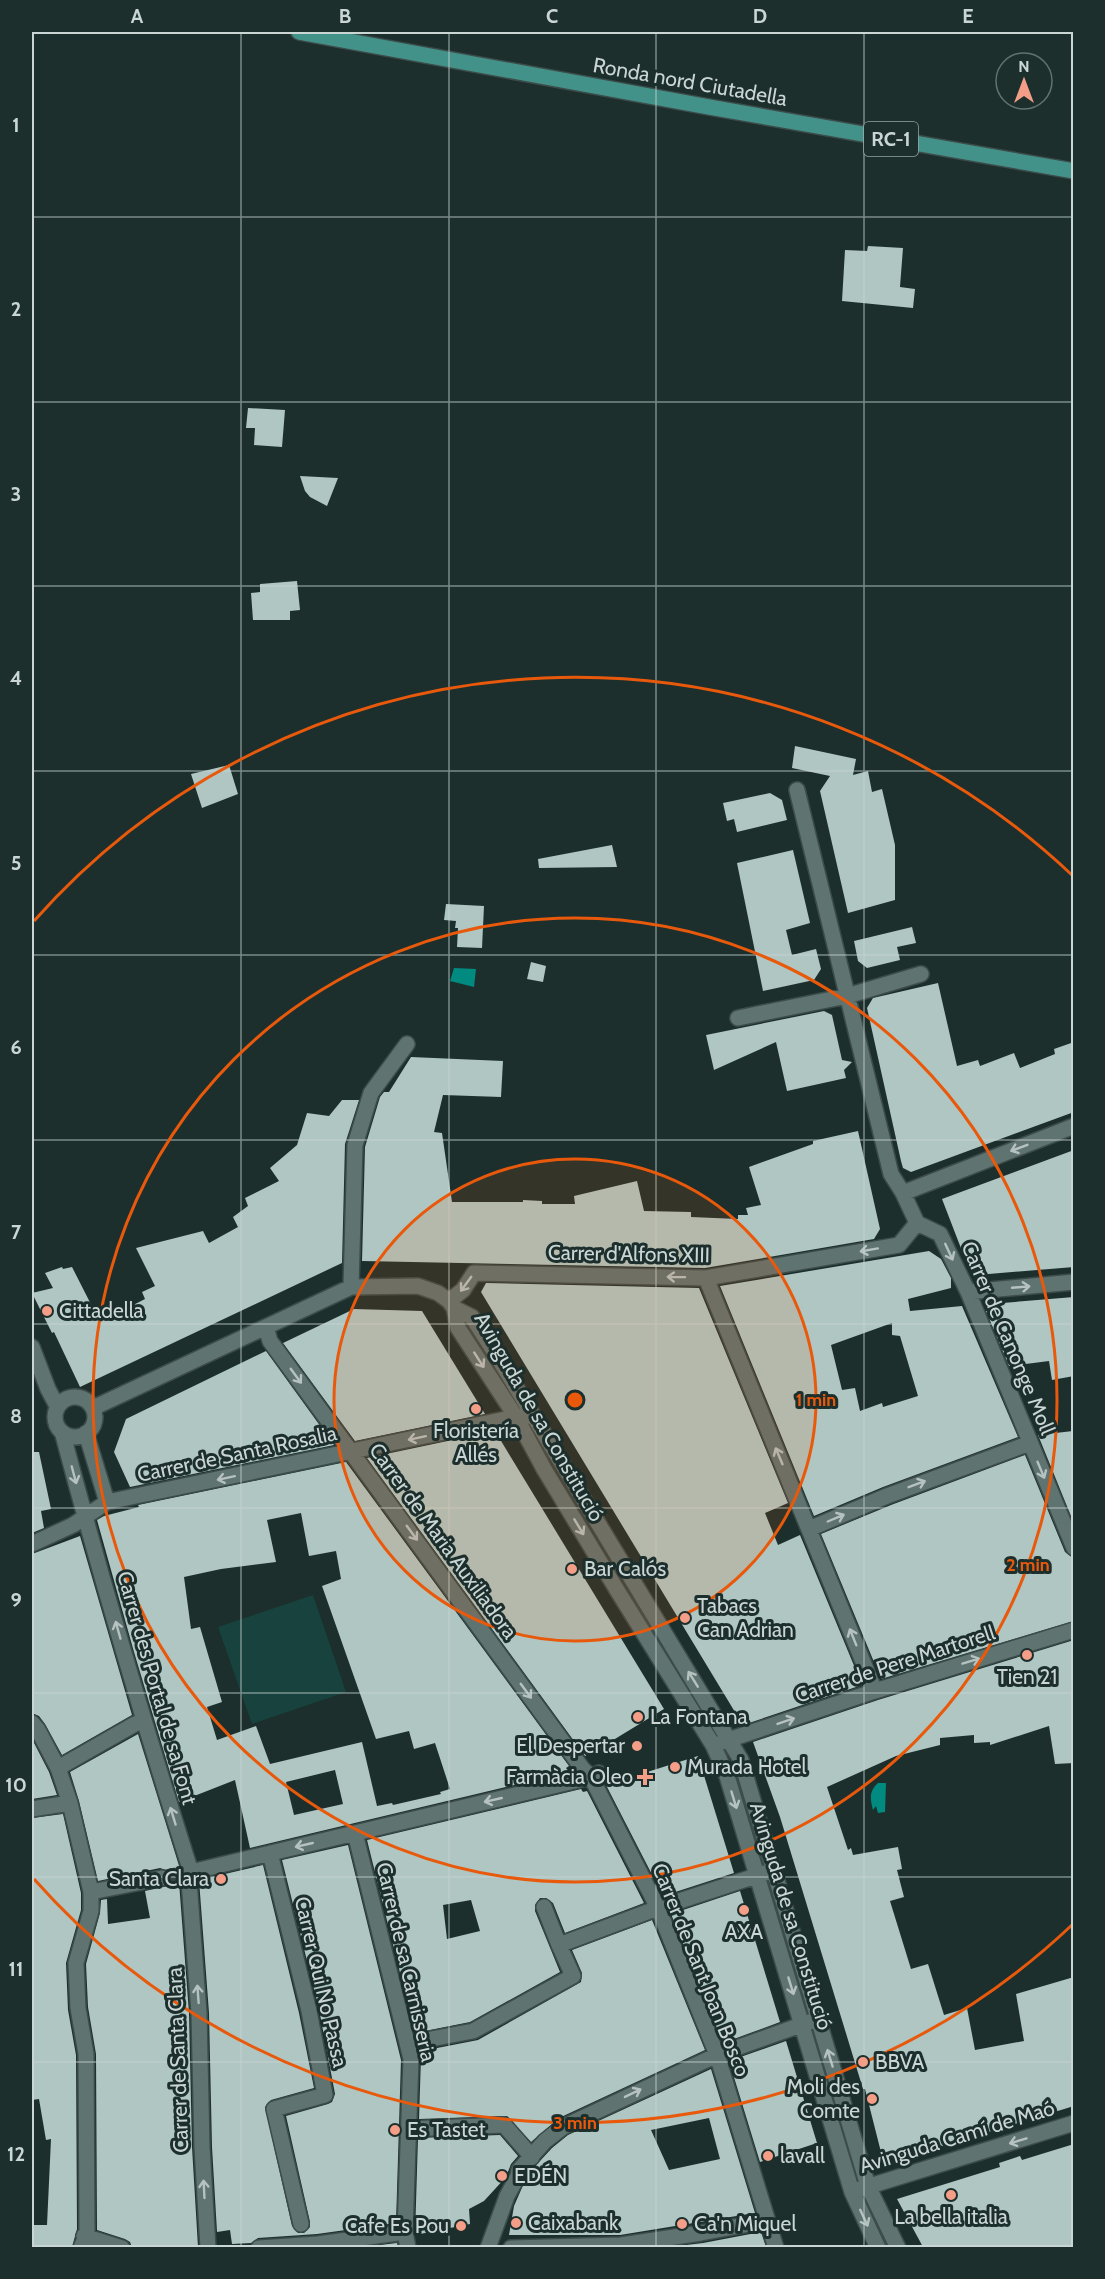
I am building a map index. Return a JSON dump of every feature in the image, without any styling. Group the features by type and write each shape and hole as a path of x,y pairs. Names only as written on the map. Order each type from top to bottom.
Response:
{"main road":[{"name":"Ronda nord Ciutadella","path":"299,32 709,108 1074,171"}],"street":[{"path":"797,790 891,1174 917,1223"},
{"path":"738,1018 847,996 921,974"},
{"path":"351,1287 355,1145 371,1093 407,1044"},
{"path":"903,1193 1074,1126"},
{"name":"Carrer d'Alfons XIII","path":"452,1305 474,1273 705,1278 899,1245 917,1223"},
{"name":"Carrer de Canonge Moll","path":"917,1223 940,1234 968,1292 1074,1548"},
{"path":"705,1278 875,1691"},
{"path":"968,1292 1074,1282"},
{"path":"93,1408 351,1287 418,1286 438,1293 452,1305"},
{"name":"Avinguda de sa Constitució","path":"452,1305 458,1328 516,1416 544,1469 727,1776 852,2192 874,2246"},
{"name":"Avinguda de sa Constitució","path":"452,1305 472,1317 730,1740 747,1776 868,2186 898,2247"},
{"name":"Carrer de Maria Auxiliadora","path":"266,1327 270,1341 351,1452 361,1462 582,1768 595,1775"},
{"path":"32,1347 57,1406 55,1419 63,1435 74,1437 86,1433 94,1422 93,1408 83,1398 70,1397 57,1406"},
{"path":"516,1416 522,1416 540,1451 557,1455"},
{"name":"Carrer de Santa Rosalia","path":"32,1544 73,1525 107,1503 516,1416"},
{"path":"86,1433 107,1503"},
{"name":"Carrer des Portal de sa Font","path":"63,1435 144,1721 191,1872"},
{"path":"810,1529 887,1496 1030,1443"},
{"name":"Carrer de Pere Martorell","path":"709,1747 875,1691 1074,1630"},
{"path":"58,1767 144,1721"},
{"path":"32,1723 58,1767 70,1803 90,1892 91,1911 76,1963 78,2008 86,2054 87,2233 82,2242 122,2247"},
{"path":"191,1872 595,1775"},
{"name":"Carrer de Sant Joan Bosco","path":"595,1775 658,1908 717,2055 763,2221 776,2247"},
{"path":"32,1809 70,1803"},
{"name":"Carrer de sa Carnisseria","path":"355,1833 410,2042 406,2241"},
{"name":"Carrer Qui No Passa","path":"270,1853 309,2012 325,2095 274,2109 301,2224"},
{"path":"559,1945 658,1908 774,1871"},
{"name":"Carrer de Santa Clara","path":"191,1872 189,1881 199,2013 202,2147 208,2247"},
{"path":"90,1892 162,1878"},
{"path":"431,2039 473,2031 573,1976 544,1907"},
{"path":"488,2247 519,2170 545,2141 563,2127 717,2055 818,2019"},
{"name":"Avinguda Camí de Maó","path":"852,2192 1074,2123"},
{"path":"408,2128 504,2125 532,2157"},
{"path":"511,2247 621,2245 763,2221"},
{"path":"259,2247 310,2243 406,2241"}],"shaded area":[{"path":"454,968 476,969 474,987 450,981"},
{"path":"313,1595 346,1692 252,1724 218,1627"},
{"path":"878,1783 886,1783 885,1812 878,1813 876,1806 873,1810 871,1799 873,1789"}],"building":[{"path":"868,246 903,248 900,287 915,289 913,308 842,301 845,250 867,251"},
{"path":"248,408 285,410 282,447 254,445 255,428 246,428"},
{"path":"300,476 338,478 327,506 310,497 305,491"},
{"path":"297,581 300,610 290,611 290,620 253,620 251,593 260,592 260,584"},
{"path":"795,746 856,759 853,775 868,771 872,792 882,789 895,845 895,900 848,913 820,791 830,776 792,768"},
{"path":"229,765 238,794 202,808 191,774"},
{"path":"770,793 782,800 787,820 737,832 734,819 727,821 723,803"},
{"path":"612,845 617,867 539,868 538,859"},
{"path":"793,850 810,923 786,930 792,955 816,949 821,969 814,980 763,991 737,863"},
{"path":"446,904 484,906 482,948 457,947 456,921 444,920"},
{"path":"912,927 916,943 897,947 900,960 867,968 858,961 854,941"},
{"path":"531,962 546,966 543,982 527,979"},
{"path":"938,983 957,1066 978,1060 980,1066 1014,1053 1020,1068 1055,1054 1054,1049 1074,1042 1074,1112 911,1172 903,1168 901,1161 867,1008 873,998"},
{"path":"824,1011 832,1015 842,1060 852,1062 844,1070 846,1078 787,1091 776,1042 714,1070 706,1035"},
{"path":"411,1057 503,1061 501,1097 443,1095 434,1132 442,1133 452,1202 523,1202 523,1200 542,1201 542,1204 575,1204 574,1196 637,1181 644,1211 691,1212 691,1217 738,1219 738,1215 748,1215 746,1208 761,1205 749,1167 813,1144 813,1141 858,1131 880,1229 874,1239 705,1268 362,1261 365,1147 380,1097 384,1092 389,1092"},
{"path":"342,1100 359,1100 345,1144 342,1263 80,1387 54,1332 52,1333 32,1293 53,1288 45,1273 62,1267 63,1269 72,1267 100,1322 145,1299 142,1292 155,1286 136,1248 203,1231 209,1243 238,1227 233,1217 248,1206 245,1198 279,1181 270,1168 297,1145 307,1113 329,1116"},
{"path":"1074,1150 1074,1267 977,1275 969,1269 942,1199"},
{"path":"929,1251 941,1259 951,1278 951,1288 908,1299 910,1311 962,1306 1018,1437 883,1487 814,1516 720,1286","holes":["892,1323 892,1335 900,1336 918,1396 883,1407 882,1403 860,1411 855,1388 842,1390 831,1345"]},
{"path":"486,1283 699,1288 788,1503 765,1513 778,1545 800,1535 862,1685 746,1724 745,1720 741,1722 481,1292"},
{"path":"1074,1297 1074,1376 1052,1380 1049,1361 1009,1366 986,1311 990,1304"},
{"path":"354,1309 422,1311 485,1414 355,1441 283,1343"},
{"path":"266,1351 334,1445 130,1487 114,1452 126,1419"},
{"path":"495,1431 664,1709 610,1742 611,1744 601,1751 597,1749 585,1756 367,1458"},
{"path":"1073,1431 1073,1521 1038,1435"},
{"path":"32,1452 39,1452 51,1509 41,1511 44,1528 32,1533"},
{"path":"1025,1455 1065,1552 1073,1558 1074,1621 881,1679 821,1534"},
{"path":"346,1462 569,1766 566,1768 569,1772 250,1848 235,1780 179,1802 97,1520 139,1507 138,1505","holes":["301,1513 309,1556 336,1551 341,1579 322,1586 376,1739 409,1731 414,1749 435,1743 450,1789 440,1792 441,1794 393,1805 392,1803 377,1806 362,1742 270,1764 256,1726 217,1740 207,1707 222,1702 200,1627 191,1629 184,1577 221,1569 276,1562 267,1520","335,1770 343,1804 294,1815 286,1782"]},
{"path":"80,1536 132,1715 62,1755 45,1724 39,1716 32,1713 32,1554"},
{"path":"1074,1640 1074,1763 1055,1764 1049,1726 990,1745 990,1742 974,1743 974,1735 940,1738 940,1745 896,1756 827,1787 848,1850 851,1848 853,1855 898,1847 902,1869 897,1870 904,1897 890,1901 911,1969 928,1964 944,2015 967,2008 975,2050 1024,2041 1016,1994 1074,1977 1074,2106 884,2164 865,2089 863,2089 780,1817 753,1742 878,1700"},
{"path":"138,1734 181,1872 179,1882 189,2013 192,2147 198,2247 132,2247 125,2239 97,2230 96,2054 88,2007 86,1964 100,1913 101,1900 107,1899 108,1924 150,1918 145,1891 168,1886 172,1877 169,1871 160,1868 98,1881 70,1772"},
{"path":"32,1739 49,1772 57,1795 32,1799"},
{"path":"698,1756 734,1873 663,1896 606,1785"},
{"path":"581,1789 583,1792 587,1791 644,1903 565,1933 553,1903 546,1898 540,1898 535,1905 535,1911 560,1972 470,2022 425,2031 422,2041 427,2048 432,2049 478,2040 581,1982 582,1973 572,1950 652,1920 705,2050 559,2118 531,2142 507,2116 419,2119 421,2057 367,1840","holes":["471,1900 480,1931 447,1939 443,1905"]},
{"path":"63,1814 81,1893 81,1910 66,1963 68,2010 76,2055 77,2229 72,2247 32,2247 32,2225 47,2225 51,2139 46,2140 39,2099 32,2100 32,1818"},
{"path":"348,1845 401,2060 396,2223 317,2234 258,2238 251,2243 232,2244 230,2230 217,2232 212,2147 209,2013 199,1880 263,1865 299,2013 314,2088 271,2100 265,2107 292,2226 298,2233 304,2233 310,2227 310,2222 286,2116 328,2104 332,2102 335,2094 319,2009 282,1860"},
{"path":"740,1891 780,2022 723,2043 671,1914"},
{"path":"786,2041 817,2143 760,2162 729,2061"},
{"path":"711,2069 755,2213 620,2235 509,2235 514,2206 528,2174 552,2148 568,2135","holes":["709,2118 720,2159 669,2170 651,2130"]},
{"path":"500,2135 518,2156 511,2164 506,2177 484,2201 469,2209 470,2224 415,2235 418,2138"},
{"path":"1074,2144 1074,2247 923,2247 897,2199 1000,2167 999,2163 1020,2156 1022,2160"},
{"path":"761,2232 766,2247 670,2247 703,2243"},
{"path":"397,2243 398,2247 364,2247"}],"tunnel":[{"path":"162,1878 191,1872"},
{"path":"413,2042 431,2039"}],"place":[{"name":"Cittadella","path":"47,1311"},
{"name":"Floristería Allés","path":"476,1409"},
{"name":"Bar Calós","path":"572,1569"},
{"name":"Tabacs Can Adrian","path":"685,1618"},
{"name":"Tien 21","path":"1027,1655"},
{"name":"La Fontana","path":"638,1717"},
{"name":"El Despertar","path":"637,1746"},
{"name":"Murada Hotel","path":"675,1767"},
{"name":"Farmàcia Oleo","path":"645,1777"},
{"name":"Santa Clara","path":"221,1879"},
{"name":"AXA","path":"744,1910"},
{"name":"BBVA","path":"863,2062"},
{"name":"Moli des Comte","path":"872,2099"},
{"name":"Es Tastet","path":"395,2130"},
{"name":"lavall","path":"768,2156"},
{"name":"EDÉN","path":"502,2176"},
{"name":"La bella italia","path":"951,2195"},
{"name":"Caixabank","path":"516,2223"},
{"name":"Ca'n Miquel","path":"682,2224"},
{"name":"Cafe Es Pou","path":"461,2226"}]}
